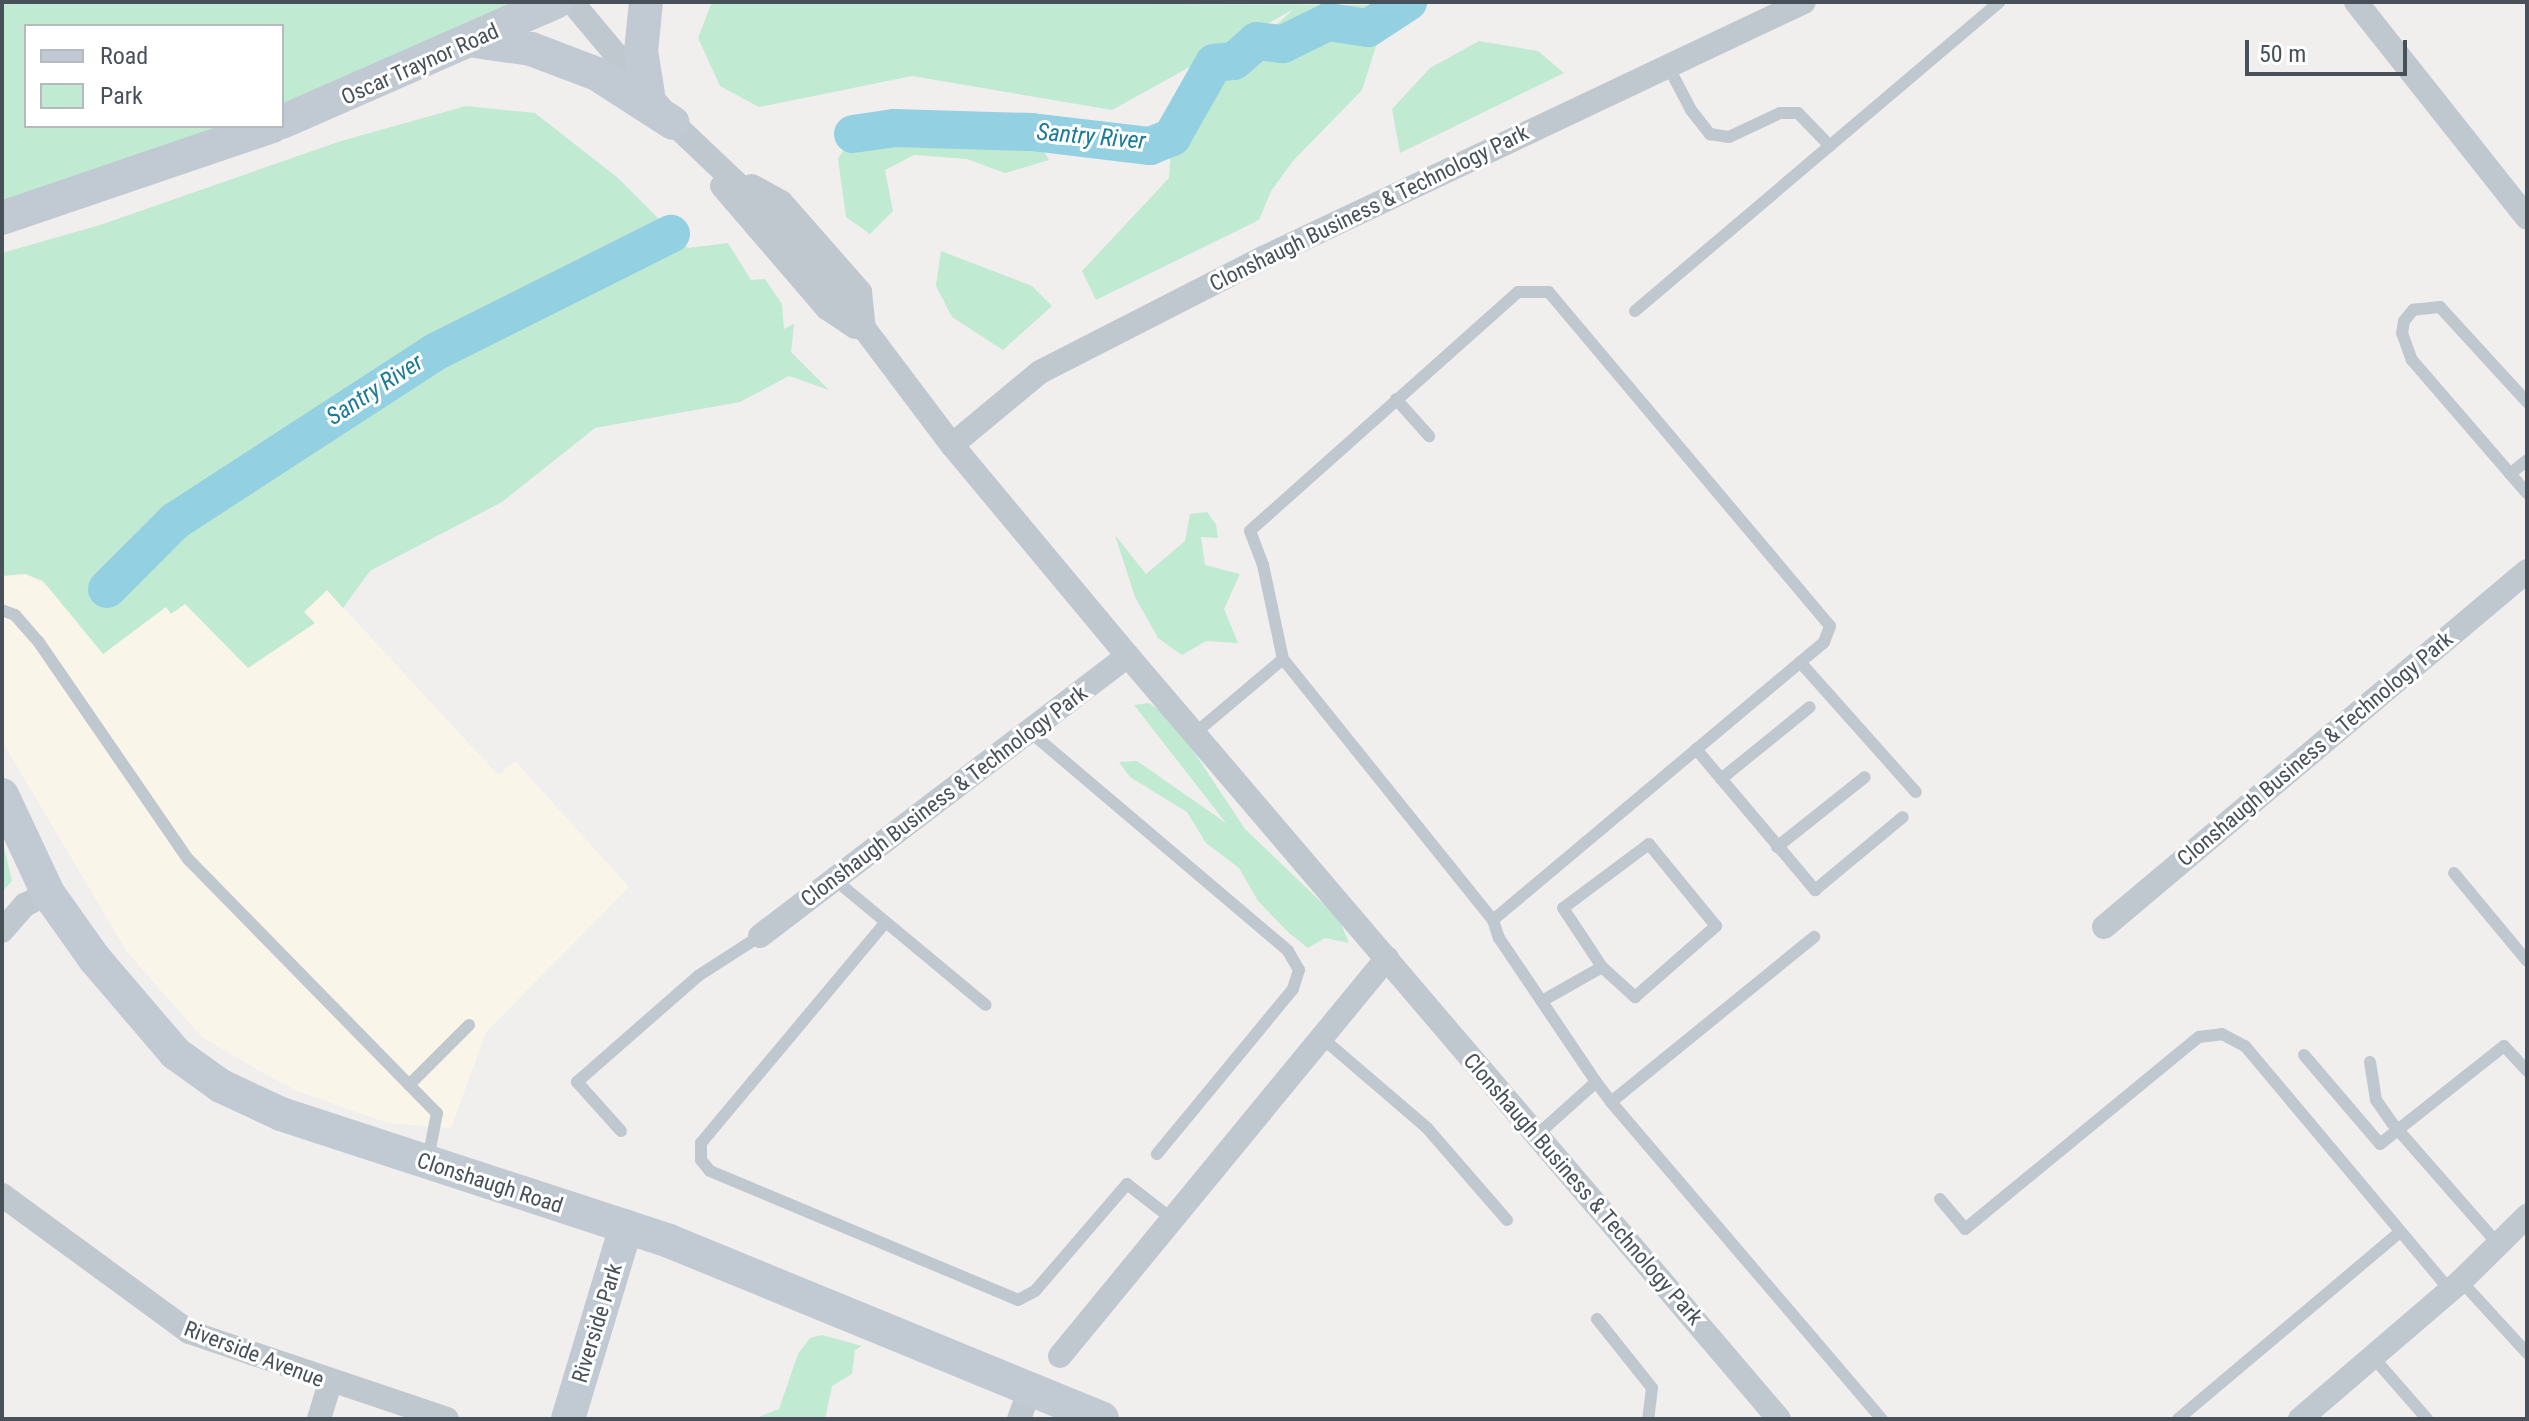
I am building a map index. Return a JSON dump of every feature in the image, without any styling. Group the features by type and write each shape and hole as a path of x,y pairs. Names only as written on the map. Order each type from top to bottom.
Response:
{"street":[{"name":"Oscar Traynor Road","path":"284,121 556,2"},
{"name":"Clonshaugh Business & Technology Park","path":"572,2 707,160 731,202 827,308 864,332 952,445 1128,656 1776,1418"},
{"path":"646,2 641,51 648,94"},
{"name":"Clonshaugh Business & Technology Park","path":"952,445 1040,372 1265,257 1804,2"},
{"path":"2356,2 2527,218"},
{"path":"474,40 531,49 597,74 673,123"},
{"path":"2,218 267,128"},
{"name":"Clonshaugh Business & Technology Park","path":"707,160 781,202 860,292 864,332"},
{"name":"Clonshaugh Business & Technology Park","path":"2104,927 2527,571"},
{"name":"Clonshaugh Business & Technology Park","path":"760,936 1128,656"},
{"name":"Clonshaugh Road","path":"2,795 48,893 126,1001 175,1053 221,1086 281,1114 626,1227 1025,1404 1102,1419"},
{"path":"2,931 25,905 48,893"},
{"path":"1060,1356 1387,958"},
{"name":"Riverside Avenue","path":"2,1195 189,1332 330,1384 447,1419"},
{"path":"2300,1419 2455,1286 2527,1216"},
{"name":"Riverside Park","path":"568,1419 626,1227"},
{"path":"319,1419 330,1384"}],"lane":[{"path":"1635,311 2000,2"},
{"path":"1668,66 1691,110 1710,134 1729,137 1780,113 1798,113 1830,146"},
{"path":"1493,920 1824,642 1830,626 1822,612 1549,292 1518,292 1250,531 1263,565 1283,659 1493,920 1499,938 1611,1102 1882,1419"},
{"path":"2527,402 2440,307 2413,310 2404,321 2402,333 2412,360 2527,493"},
{"path":"1396,399 1429,436"},
{"path":"2510,474 2527,460"},
{"path":"2,610 15,615 38,641 188,859 437,1113 428,1162"},
{"path":"1194,734 1283,659"},
{"path":"1800,662 1916,792"},
{"path":"1721,779 1810,707"},
{"path":"1029,731 1288,951 1299,970 1293,989 1157,1154"},
{"path":"1696,749 1815,890 1903,817"},
{"path":"1777,847 1865,777"},
{"path":"1649,844 1716,926 1635,997 1602,967 1563,908 1649,844"},
{"path":"2454,873 2527,961"},
{"path":"834,879 986,1005"},
{"path":"885,923 701,1143 701,1160 710,1171 1018,1300 1035,1291 1127,1184 1172,1219"},
{"path":"621,1131 577,1082 698,976 760,936"},
{"path":"1611,1102 1814,937"},
{"path":"1542,1001 1602,967"},
{"path":"409,1085 469,1025"},
{"path":"1940,1199 1965,1229 2199,1037 2222,1034 2245,1046 2400,1232 2455,1286 2525,1347"},
{"path":"1321,1037 1427,1128 1507,1220"},
{"path":"2304,1055 2380,1144 2504,1046 2527,1071"},
{"path":"2370,1062 2376,1100 2399,1131 2498,1244"},
{"path":"1537,1135 1596,1082"},
{"path":"2178,1419 2400,1232"},
{"path":"1597,1319 1652,1388 1648,1419"},
{"path":"2373,1357 2427,1419"}],"shaded area":[{"path":"26,574 55,591 103,654 166,606 185,604 314,623 304,612 327,590 498,775 515,761 629,887 486,1032 451,1128 388,1123 297,1091 260,1071 202,1037 127,952 2,741 2,576"}],"green space":[{"path":"2,2 518,2 284,107 284,24 24,24 24,128 230,128 2,202"},
{"path":"712,2 1374,5 1378,40 1362,90 1293,161 1271,191 1259,220 1096,300 1082,271 1169,178 1172,137 1214,63 1235,61 1294,9 1112,110 912,76 759,107 720,86 698,38"},
{"path":"1479,41 1538,51 1564,73 1400,153 1392,109 1430,68"},
{"path":"466,106 535,113 618,178 688,248 728,243 751,280 765,279 782,304 784,329 794,324 791,352 829,390 789,376 740,402 595,428 502,502 370,571 343,608 327,590 304,612 315,623 248,668 185,604 171,614 166,607 103,654 43,581 26,574 2,576 2,253 100,225 341,141"},
{"path":"911,113 951,132 1032,132 1049,160 1005,173 967,159 914,155 885,170 893,211 870,234 846,217 838,159 855,129"},
{"path":"941,251 1032,286 1052,306 1003,350 952,317 936,286"},
{"path":"1207,512 1216,524 1218,538 1201,537 1205,565 1240,574 1224,609 1238,643 1206,641 1182,655 1158,638 1135,597 1115,535 1146,574 1185,541 1190,514"},
{"path":"1149,703 1172,719 1245,829 1339,919 1349,943 1325,938 1308,948 1258,901 1239,868 1206,843 1187,812 1130,777 1119,762 1137,761 1226,823 1134,705"},
{"path":"2,839 12,881 2,892"},
{"path":"822,1335 862,1346 855,1350 852,1374 832,1386 825,1419 753,1419 779,1409 798,1354 810,1338"}],"waterway":[{"name":"Santry River","path":"853,134 894,128 1032,132 1150,146 1172,137 1214,63 1234,61 1257,41 1283,44 1328,22 1368,28 1408,2"},
{"name":"Santry River","path":"107,589 175,521 435,352 671,234"}]}
